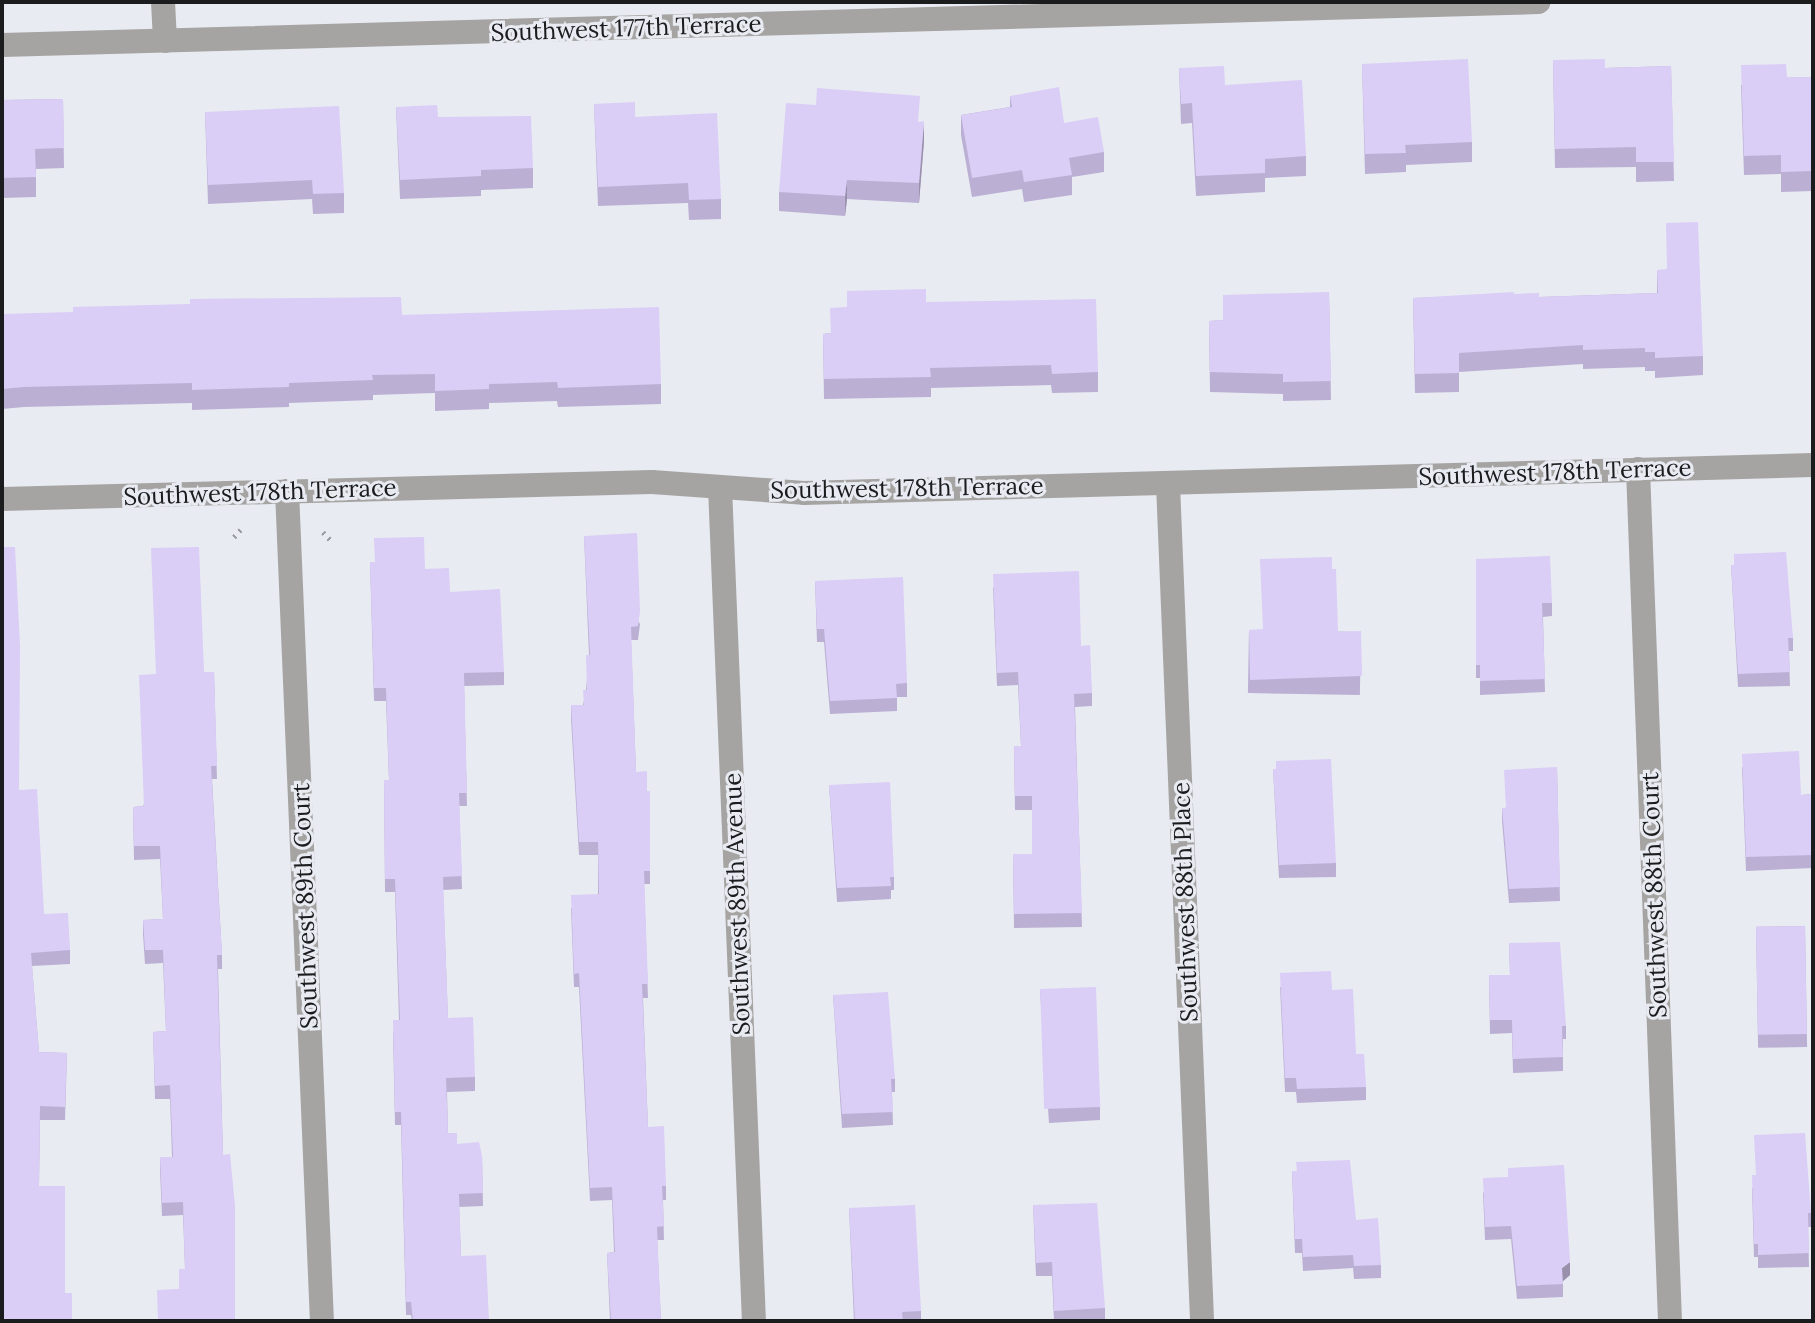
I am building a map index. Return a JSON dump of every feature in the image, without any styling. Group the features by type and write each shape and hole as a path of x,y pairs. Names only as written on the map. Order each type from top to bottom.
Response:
{"street":[{"path":"163,2 165,41"},
{"name":"Southwest 177th Terrace","path":"2,45 1538,2"},
{"name":"Southwest 178th Terrace","path":"2,499 652,482 804,493 1813,465"},
{"name":"Southwest 88th Court","path":"1638,469 1670,1321"},
{"name":"Southwest 88th Place","path":"1168,484 1202,1321"},
{"name":"Southwest 89th Avenue","path":"720,487 754,1321"},
{"name":"Southwest 89th Court","path":"287,491 322,1321"}],"path":[{"path":"234,537 243,527"},
{"path":"323,532 334,544"}],"building":[{"path":"1468,59 1472,142 1405,145 1406,153 1365,154 1362,64"},
{"path":"1605,59 1605,68 1671,66 1674,162 1636,162 1636,147 1555,149 1553,60"},
{"path":"1786,64 1787,77 1813,77 1813,171 1781,172 1781,155 1744,156 1741,65"},
{"path":"1224,66 1225,85 1302,80 1306,156 1265,159 1265,173 1196,176 1192,103 1181,104 1179,68"},
{"path":"1059,87 1064,123 1098,117 1104,152 1069,158 1072,175 1024,182 1022,170 972,178 961,115 1012,107 1010,96"},
{"path":"817,88 920,96 918,122 924,121 919,183 847,180 845,196 779,192 786,103 816,105"},
{"path":"63,99 64,148 35,149 36,177 2,178 2,100"},
{"path":"635,102 635,117 717,113 721,199 689,200 688,183 598,187 594,104"},
{"path":"437,105 438,117 531,116 533,168 481,170 481,176 400,180 396,107"},
{"path":"339,106 344,193 313,194 312,180 208,185 205,112"},
{"path":"1698,222 1703,356 1655,358 1655,352 1645,352 1645,348 1583,350 1583,345 1459,353 1459,373 1415,374 1413,298 1514,292 1539,293 1539,297 1658,293 1657,270 1667,269 1666,223"},
{"path":"926,289 926,302 1096,299 1098,372 1052,374 1051,365 930,368 931,377 824,379 823,334 831,333 830,308 847,307 847,291"},
{"path":"1329,292 1331,381 1283,382 1283,374 1210,372 1209,321 1223,320 1223,295"},
{"path":"401,297 402,315 659,307 661,384 558,388 557,382 489,384 489,389 435,391 435,374 372,375 373,380 289,383 289,387 192,390 192,383 2,389 2,314 73,312 73,307 190,304 190,299"},
{"path":"637,533 640,611 638,626 631,627 636,772 647,771 647,791 650,791 650,871 644,871 648,984 642,984 648,1127 664,1126 666,1186 662,1186 664,1226 657,1227 661,1321 611,1321 607,1253 615,1252 612,1187 590,1188 579,973 574,974 571,895 599,894 598,842 579,842 571,705 584,705 586,655 590,655 584,536"},
{"path":"424,537 425,569 449,568 450,592 500,589 504,672 464,673 467,793 459,793 462,876 443,877 448,1018 473,1017 475,1077 446,1078 448,1133 457,1133 457,1144 479,1142 483,1193 459,1194 461,1256 486,1255 489,1321 413,1321 411,1302 406,1302 401,1112 395,1112 393,1020 400,1020 395,879 385,879 384,780 389,780 386,688 374,688 370,562 375,562 374,538"},
{"path":"2,547 15,547 20,646 19,790 37,789 44,914 68,913 70,950 31,953 39,1052 67,1053 65,1107 40,1106 39,1186 65,1186 65,1293 72,1293 72,1321 2,1321"},
{"path":"199,547 204,672 214,672 217,766 211,766 222,955 217,955 223,1155 230,1154 235,1206 235,1321 158,1321 157,1290 179,1289 179,1269 185,1269 183,1202 162,1203 160,1157 173,1157 170,1085 155,1086 153,1032 166,1031 163,950 145,950 143,920 163,919 160,846 134,846 133,807 144,806 139,675 156,674 151,548"},
{"path":"1786,552 1793,638 1788,638 1790,672 1738,674 1731,565 1734,565 1734,554"},
{"path":"1550,556 1552,603 1542,603 1545,679 1480,681 1480,665 1476,665 1476,559"},
{"path":"1332,557 1332,569 1336,569 1338,632 1361,631 1362,676 1250,680 1249,630 1263,629 1260,559"},
{"path":"1079,571 1081,646 1090,645 1092,693 1074,694 1082,913 1014,914 1013,854 1032,854 1032,796 1015,796 1014,746 1021,746 1018,672 997,673 993,574"},
{"path":"903,577 907,683 896,684 897,698 830,701 824,629 817,629 815,581"},
{"path":"1799,751 1801,795 1813,794 1813,855 1746,857 1742,754"},
{"path":"1331,759 1336,863 1279,865 1273,769 1276,769 1276,761"},
{"path":"1557,767 1560,887 1509,889 1502,808 1506,808 1504,770"},
{"path":"890,782 894,877 890,877 891,886 837,888 829,785"},
{"path":"1805,926 1807,1034 1758,1035 1756,927"},
{"path":"1560,942 1566,1026 1562,1026 1563,1057 1513,1059 1512,1020 1490,1020 1489,975 1510,975 1509,943"},
{"path":"1331,971 1332,990 1353,989 1356,1054 1364,1054 1366,1087 1297,1089 1296,1078 1285,1078 1280,973"},
{"path":"1096,987 1100,1107 1044,1109 1040,989"},
{"path":"888,992 895,1079 891,1079 893,1112 842,1114 833,995"},
{"path":"1805,1133 1811,1213 1808,1213 1809,1253 1758,1255 1758,1244 1754,1244 1754,1135"},
{"path":"1350,1160 1356,1220 1378,1218 1381,1265 1354,1266 1353,1255 1303,1257 1302,1239 1295,1239 1292,1171 1297,1171 1296,1162"},
{"path":"1564,1165 1570,1262 1562,1268 1563,1284 1517,1286 1511,1226 1485,1227 1483,1178 1508,1177 1508,1168"},
{"path":"1097,1203 1105,1308 1054,1311 1052,1262 1036,1263 1033,1205"},
{"path":"915,1205 921,1311 902,1312 903,1321 855,1321 849,1208"}]}
